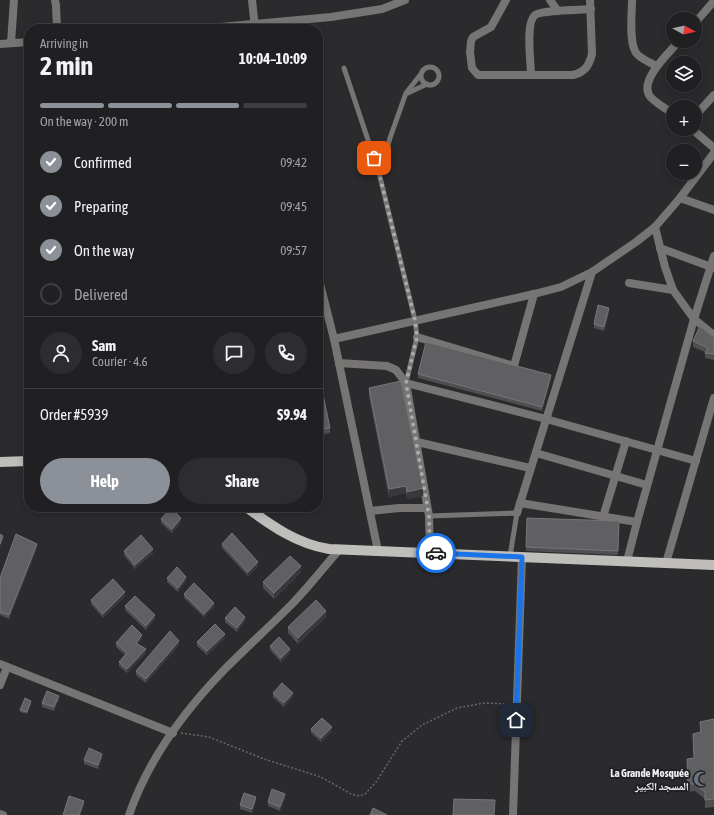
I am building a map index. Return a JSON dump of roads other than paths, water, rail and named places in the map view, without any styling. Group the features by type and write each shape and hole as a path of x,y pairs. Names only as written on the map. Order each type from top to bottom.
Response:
{"main road":[{"path":"0,462 24,461"},
{"path":"253,512 291,538 311,546 339,550 378,550 714,565"}],"street":[{"path":"11,43 14,0"},
{"path":"55,0 57,24"},
{"path":"252,0 255,24"},
{"path":"278,24 382,9 405,0"},
{"path":"506,0 491,27 473,37 471,41 470,52 472,68 478,75 573,75 582,73 587,68 592,54 590,0"},
{"path":"550,0 558,11"},
{"path":"632,0 632,40 634,48 638,55 657,66"},
{"path":"702,14 713,1"},
{"path":"531,75 530,29 532,20 536,14 540,12 591,9"},
{"path":"0,44 24,42"},
{"path":"666,109 649,96 646,88 649,79 657,66 673,48"},
{"path":"702,108 714,95"},
{"path":"700,136 714,148"},
{"path":"334,339 561,287 592,272 655,227 680,198 714,153"},
{"path":"680,198 714,210"},
{"path":"655,227 665,267 673,290 694,319 714,335"},
{"path":"660,248 712,267"},
{"path":"627,562 694,319 712,267 714,256"},
{"path":"517,513 546,419 555,377 592,272"},
{"path":"629,283 673,290"},
{"path":"417,337 518,367 534,294"},
{"path":"323,296 334,339 378,550"},
{"path":"339,363 387,366 396,370 406,383 428,512 430,553"},
{"path":"406,383 696,460"},
{"path":"666,563 714,399"},
{"path":"603,517 626,441"},
{"path":"416,442 530,468"},
{"path":"536,453 647,485"},
{"path":"520,503 637,522"},
{"path":"370,512 399,508 428,512"},
{"path":"129,815 135,798 159,751 186,713 224,670 292,604 339,550"},
{"path":"513,815 522,557"},
{"path":"0,684 3,665 173,732"}],"lane":[{"path":"379,173 406,93 424,69 429,66 437,70 439,75 438,81 406,93"},
{"path":"344,68 379,173 415,320 417,337 406,383"},
{"path":"421,74 422,80 427,84"},
{"path":"428,512 517,513 510,556"}],"place":[{"name":"La Grande Mosquée المسجد الكبير","path":"701,779"}]}
